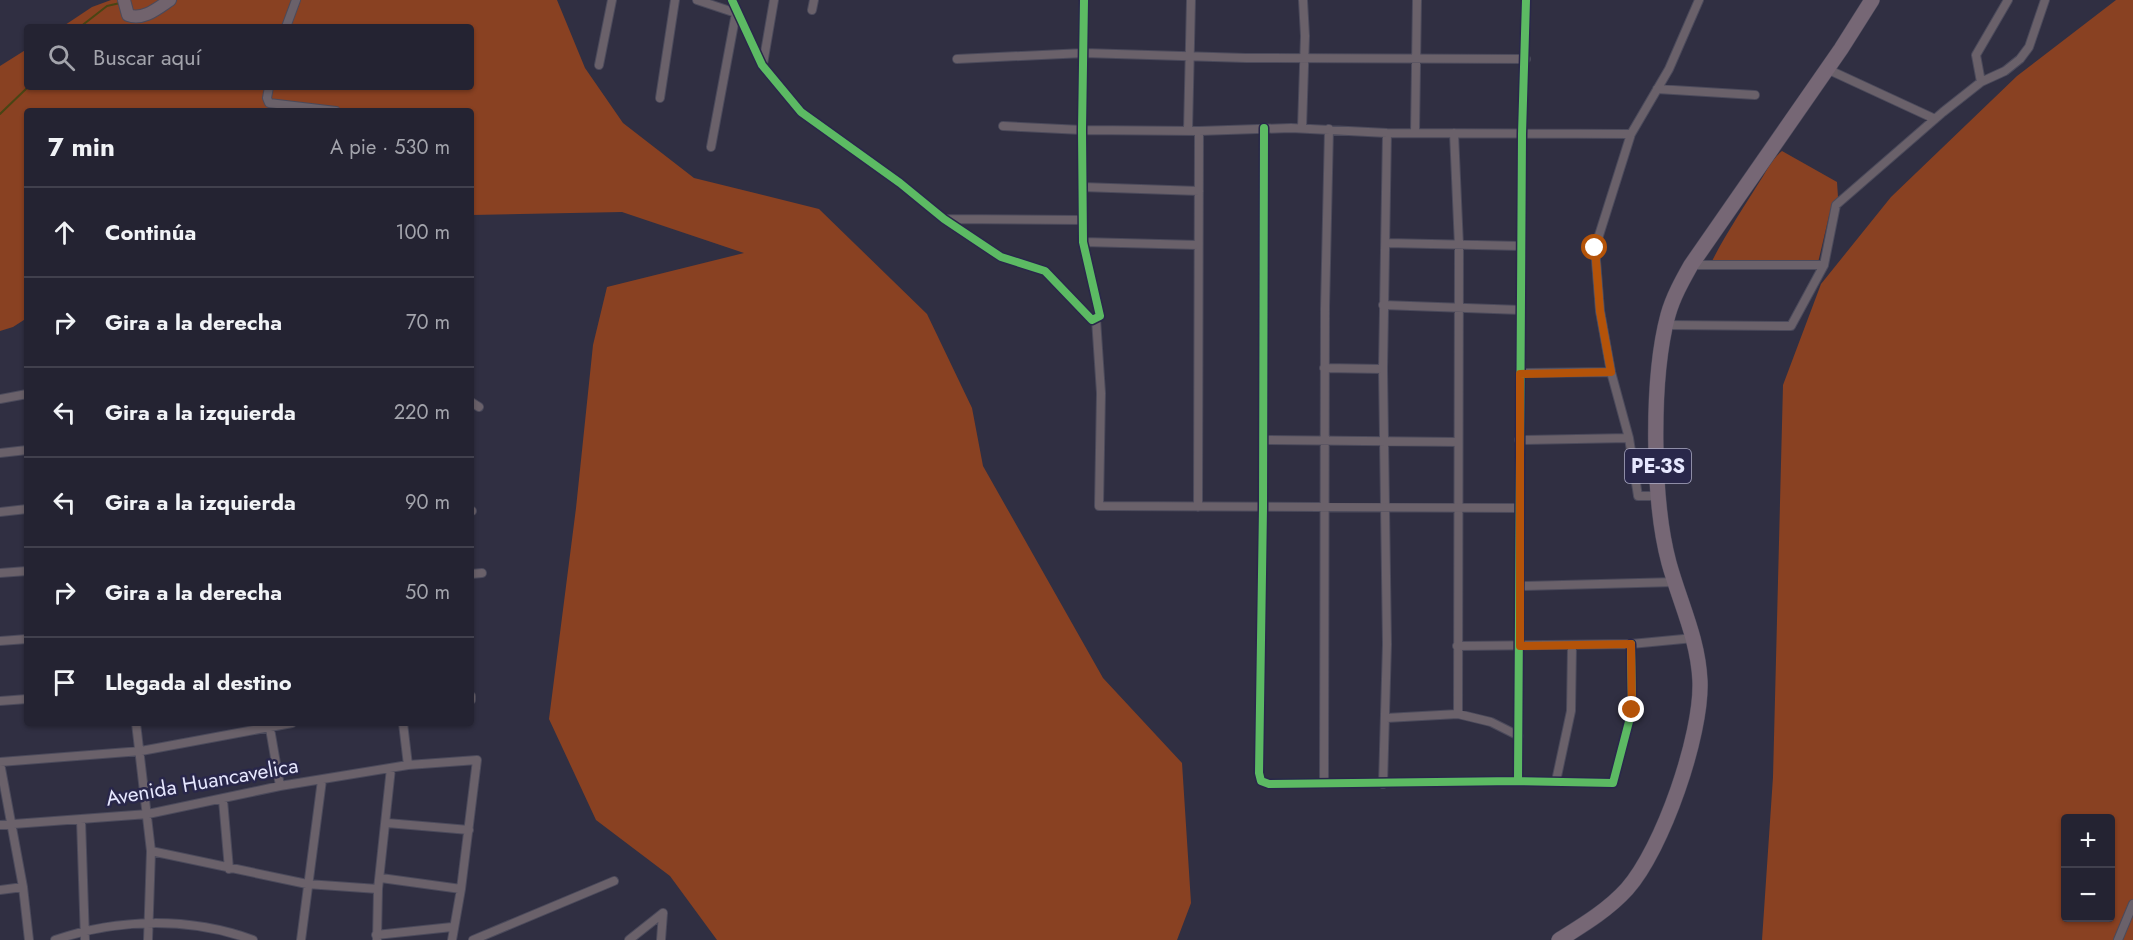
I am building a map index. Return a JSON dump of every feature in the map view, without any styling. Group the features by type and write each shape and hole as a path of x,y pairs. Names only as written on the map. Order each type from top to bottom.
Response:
{"highway":[{"name":"PE-3S","path":"1559,940 1605,910 1628,888 1656,844 1669,817 1696,718 1700,682 1694,638 1669,564 1658,508 1659,364 1666,325 1677,289 1691,265 1872,0"}],"street":[{"path":"125,5 128,15 140,16 170,0"},
{"path":"287,24 296,0"},
{"path":"599,64 612,0"},
{"path":"660,98 675,0"},
{"path":"697,0 736,13"},
{"path":"732,0 736,13 762,65 801,112 900,183 944,219 1001,257 1045,271 1089,319 1096,319 1100,316 1083,242 1084,0"},
{"path":"762,65 774,0"},
{"path":"812,10 814,0"},
{"path":"1188,130 1191,0"},
{"path":"1302,128 1303,0"},
{"path":"1415,133 1417,0"},
{"path":"1518,781 1522,134 1526,0"},
{"path":"1659,496 1638,496 1629,438 1611,372 1600,311 1595,248 1631,134 1680,46 1699,0"},
{"path":"1982,82 1976,55 2008,0"},
{"path":"1666,325 1791,326 1824,265 1836,206 1935,119 1982,82 2005,70 2029,47 2045,0"},
{"path":"711,147 736,13"},
{"path":"957,59 1084,53 1304,59 1526,59"},
{"path":"1827,69 1935,119"},
{"path":"1657,89 1755,95"},
{"path":"268,90 269,103 311,108"},
{"path":"1003,126 1082,130 1199,131 1302,128 1387,133 1631,134"},
{"path":"1264,128 1263,508 1259,773 1261,781 1269,784 1518,781 1613,783 1632,710 1631,644"},
{"path":"1324,784 1326,439 1324,368 1329,129"},
{"path":"1198,507 1199,131"},
{"path":"1383,784 1386,718 1383,305 1387,243 1387,133"},
{"path":"1454,133 1459,246 1458,714"},
{"path":"1082,187 1199,191"},
{"path":"944,219 1083,220"},
{"path":"1083,242 1198,245"},
{"path":"1387,243 1521,246"},
{"path":"1691,265 1824,265"},
{"path":"1383,305 1521,310"},
{"path":"1096,319 1101,393 1099,506 1263,508 1384,505 1520,508"},
{"path":"1324,368 1383,369"},
{"path":"1520,374 1611,372"},
{"path":"0,399 24,395"},
{"path":"1520,440 1629,438"},
{"path":"1263,440 1458,442"},
{"path":"0,453 24,450"},
{"path":"0,512 24,509"},
{"path":"0,573 24,571"},
{"path":"474,574 482,573"},
{"path":"1520,586 1676,582"},
{"path":"1457,646 1631,644 1694,638"},
{"path":"0,641 24,639"},
{"path":"1556,781 1571,711 1572,645"},
{"path":"0,701 24,699"},
{"path":"1386,718 1458,714 1491,722 1519,736"},
{"path":"137,726 151,851 148,940"},
{"path":"29,940 23,887 0,763 141,751 265,726"},
{"path":"270,726 280,786"},
{"path":"403,726 408,765"},
{"name":"Avenida Huancavelica","path":"0,825 148,814 223,800 280,786 408,765 477,760 469,830"},
{"path":"391,768 387,823 378,889 376,938 452,927"},
{"path":"301,940 322,780"},
{"path":"223,800 229,868"},
{"path":"81,820 87,929 85,940"},
{"path":"387,823 469,830 461,890 452,927 452,940"},
{"path":"151,851 307,884 378,889"},
{"path":"381,878 461,890"},
{"path":"473,940 614,881"},
{"path":"0,890 23,887"},
{"path":"2118,940 2133,904"},
{"path":"629,940 663,913 661,940"},
{"path":"55,940 87,929 147,922 197,927 236,934 254,940"}],"shaded area":[{"path":"111,0 557,0 585,68 623,123 694,178 819,209 927,314 972,408 983,466 1103,678 1182,763 1191,903 1177,940 717,940 670,876 596,820 549,719 576,508 593,345 607,287 744,253 622,212 474,215 474,108 24,108 24,320 13,327 0,331 0,66 24,51 24,90 474,90 474,24 66,24 92,7"},
{"path":"2116,0 2133,0 2133,940 1762,940 1773,777 1783,385 1821,284 1891,197 2017,76"},
{"path":"1782,151 1837,182 1838,197 1829,216 1817,267 1708,269 1726,235 1770,165"}],"waterway":[{"path":"84,24 107,6 120,3"},
{"path":"0,114 25,90"}],"cycle path":[{"path":"732,0 762,65 801,112 900,183 944,219 1001,257 1045,271 1092,320 1100,316 1083,242 1084,0"},
{"path":"1518,781 1522,134 1526,0"},
{"path":"1264,128 1263,508 1259,773 1261,781 1269,784 1518,781 1613,783 1632,710 1631,644"}],"route":[{"path":"1595,248 1600,311 1611,372 1520,374 1520,646 1631,644 1632,710"}]}
